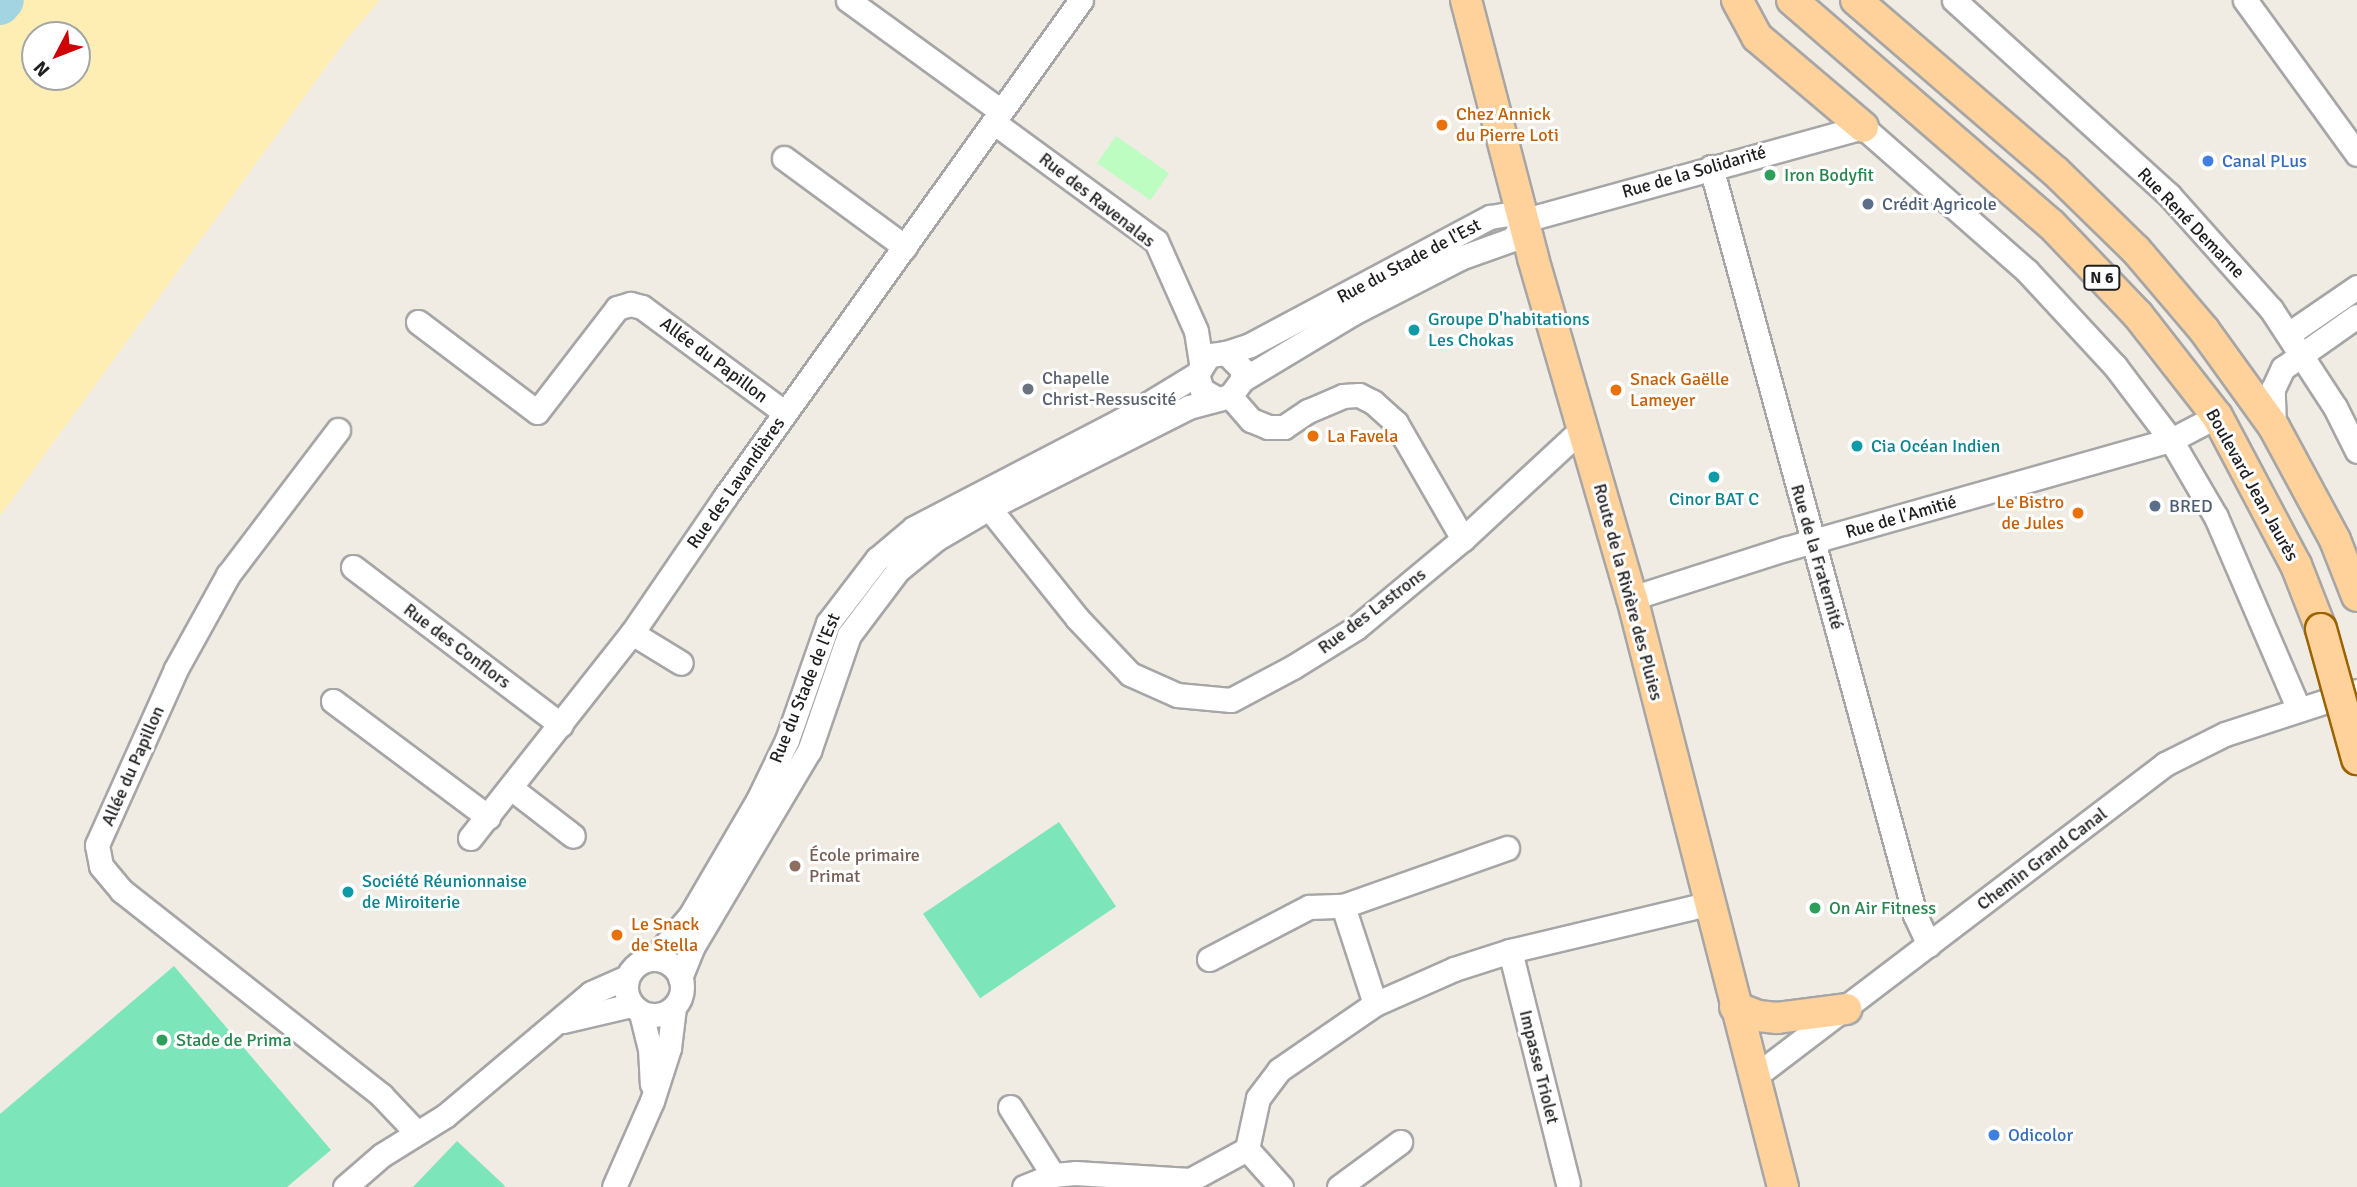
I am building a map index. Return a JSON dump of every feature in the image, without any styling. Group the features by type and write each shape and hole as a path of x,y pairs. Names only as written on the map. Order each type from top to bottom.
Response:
{"main road":[{"name":"Route de la Rivière des Pluies","path":"1465,0 1632,598 1707,904 1783,1187"},
{"path":"1737,0 1757,37 1863,127"},
{"name":"Boulevard Jean Jaurès","path":"1792,0 2051,224 2138,315 2217,416 2296,565 2321,629 2357,759"},
{"name":"N 6","path":"1856,0 2055,171 2136,250 2204,330 2274,427 2335,540 2357,596"},
{"path":"1735,1007 1777,1018 1846,1009"}],"street":[{"name":"Rue des Ravenalas","path":"848,0 1156,241 1211,360"},
{"name":"Rue des Lavandières","path":"470,838 632,633 785,413 1081,0"},
{"name":"Rue René Demarne","path":"1954,0 2169,195 2296,343 2357,451"},
{"path":"2245,0 2357,154"},
{"name":"Rue de la Solidarité","path":"1525,220 1711,166 1863,127"},
{"path":"1863,127 2027,271 2115,366 2171,440 2216,517 2298,707"},
{"path":"784,158 905,247"},
{"name":"Rue de la Fraternité","path":"1711,166 1915,915 1929,945"},
{"name":"Rue du Stade de l'Est","path":"654,958 690,916 758,800 787,740 828,624 877,559 914,528 1123,419 1211,360 1250,345 1490,217 1508,214 1525,220 1513,239 1461,258 1353,313 1230,392 989,508 936,539 898,570 867,606 849,635 808,751 693,946 680,978"},
{"path":"2274,427 2273,389 2296,343 2357,287"},
{"name":"Allée du Papillon","path":"418,322 537,412 617,308 630,304 642,307 785,413"},
{"path":"2296,343 2357,316"},
{"path":"1230,392 1202,390 1211,360 1236,359 1230,392 1251,420 1268,427 1283,427 1308,411 1343,396 1359,395 1373,402 1396,423 1463,539"},
{"name":"Rue de l'Amitié","path":"1632,598 1813,542 2171,440 2198,422 2217,416"},
{"name":"Rue des Lastrons","path":"989,508 1077,618 1130,674 1177,695 1231,699 1338,640 1463,539 1584,427"},
{"name":"Allée du Papillon","path":"338,430 228,575 176,669 97,845 101,866 122,891 382,1095 417,1133"},
{"name":"Rue des Conflors","path":"353,567 561,725"},
{"path":"632,633 681,663"},
{"name":"Chemin Grand Canal","path":"1754,1077 2165,764 2225,734 2298,707 2357,691"},
{"path":"333,701 488,817"},
{"path":"511,788 573,836"},
{"path":"1209,959 1309,907 1343,906 1507,848"},
{"path":"1024,1187 1053,1174 1189,1183 1247,1149 1258,1098 1279,1070 1375,1004 1454,969 1510,951 1707,904"},
{"path":"1343,906 1375,1004"},
{"name":"Impasse Triolet","path":"1510,951 1568,1183"},
{"path":"614,1187 652,1101 669,1048 674,1009 683,987 680,978 666,960 654,958 632,967 627,977 626,992 636,1009 650,1048 652,1101"},
{"path":"345,1187 563,1021 590,993 627,977"},
{"path":"563,1021 636,1009 657,1016 674,1009"},
{"path":"1010,1107 1053,1174"},
{"path":"1339,1187 1400,1142"},
{"path":"1247,1149 1281,1187"}],"sand":[{"path":"0,0 380,0 345,41 0,516"}],"green space":[{"path":"1116,136 1169,173 1150,200 1097,163"},
{"path":"1059,822 1116,907 980,998 923,914"},
{"name":"Stade de Prima","path":"174,966 331,1150 287,1187 0,1187 0,1114"},
{"path":"457,1141 504,1185 505,1187 413,1187"}],"waterway":[{"path":"0,5 4,0"}],"place":[{"name":"Chez Annick du Pierre Loti","path":"1442,125"},
{"name":"Canal PLus","path":"2208,161"},
{"name":"Iron Bodyfit","path":"1770,175"},
{"name":"Crédit Agricole","path":"1868,204"},
{"name":"Groupe D'habitations Les Chokas","path":"1414,330"},
{"name":"Chapelle Christ-Ressuscité","path":"1028,389"},
{"name":"Snack Gaëlle Lameyer","path":"1616,390"},
{"name":"La Favela","path":"1313,436"},
{"name":"Cia Océan Indien","path":"1857,446"},
{"name":"Cinor BAT C","path":"1714,477"},
{"name":"BRED","path":"2155,506"},
{"name":"Le Bistro de Jules","path":"2078,513"},
{"name":"École primaire Primat","path":"795,866"},
{"name":"Société Réunionnaise de Miroiterie","path":"348,892"},
{"name":"On Air Fitness","path":"1815,908"},
{"name":"Le Snack de Stella","path":"617,935"},
{"name":"Stade de Prima","path":"162,1040"},
{"name":"Odicolor","path":"1994,1135"}]}
